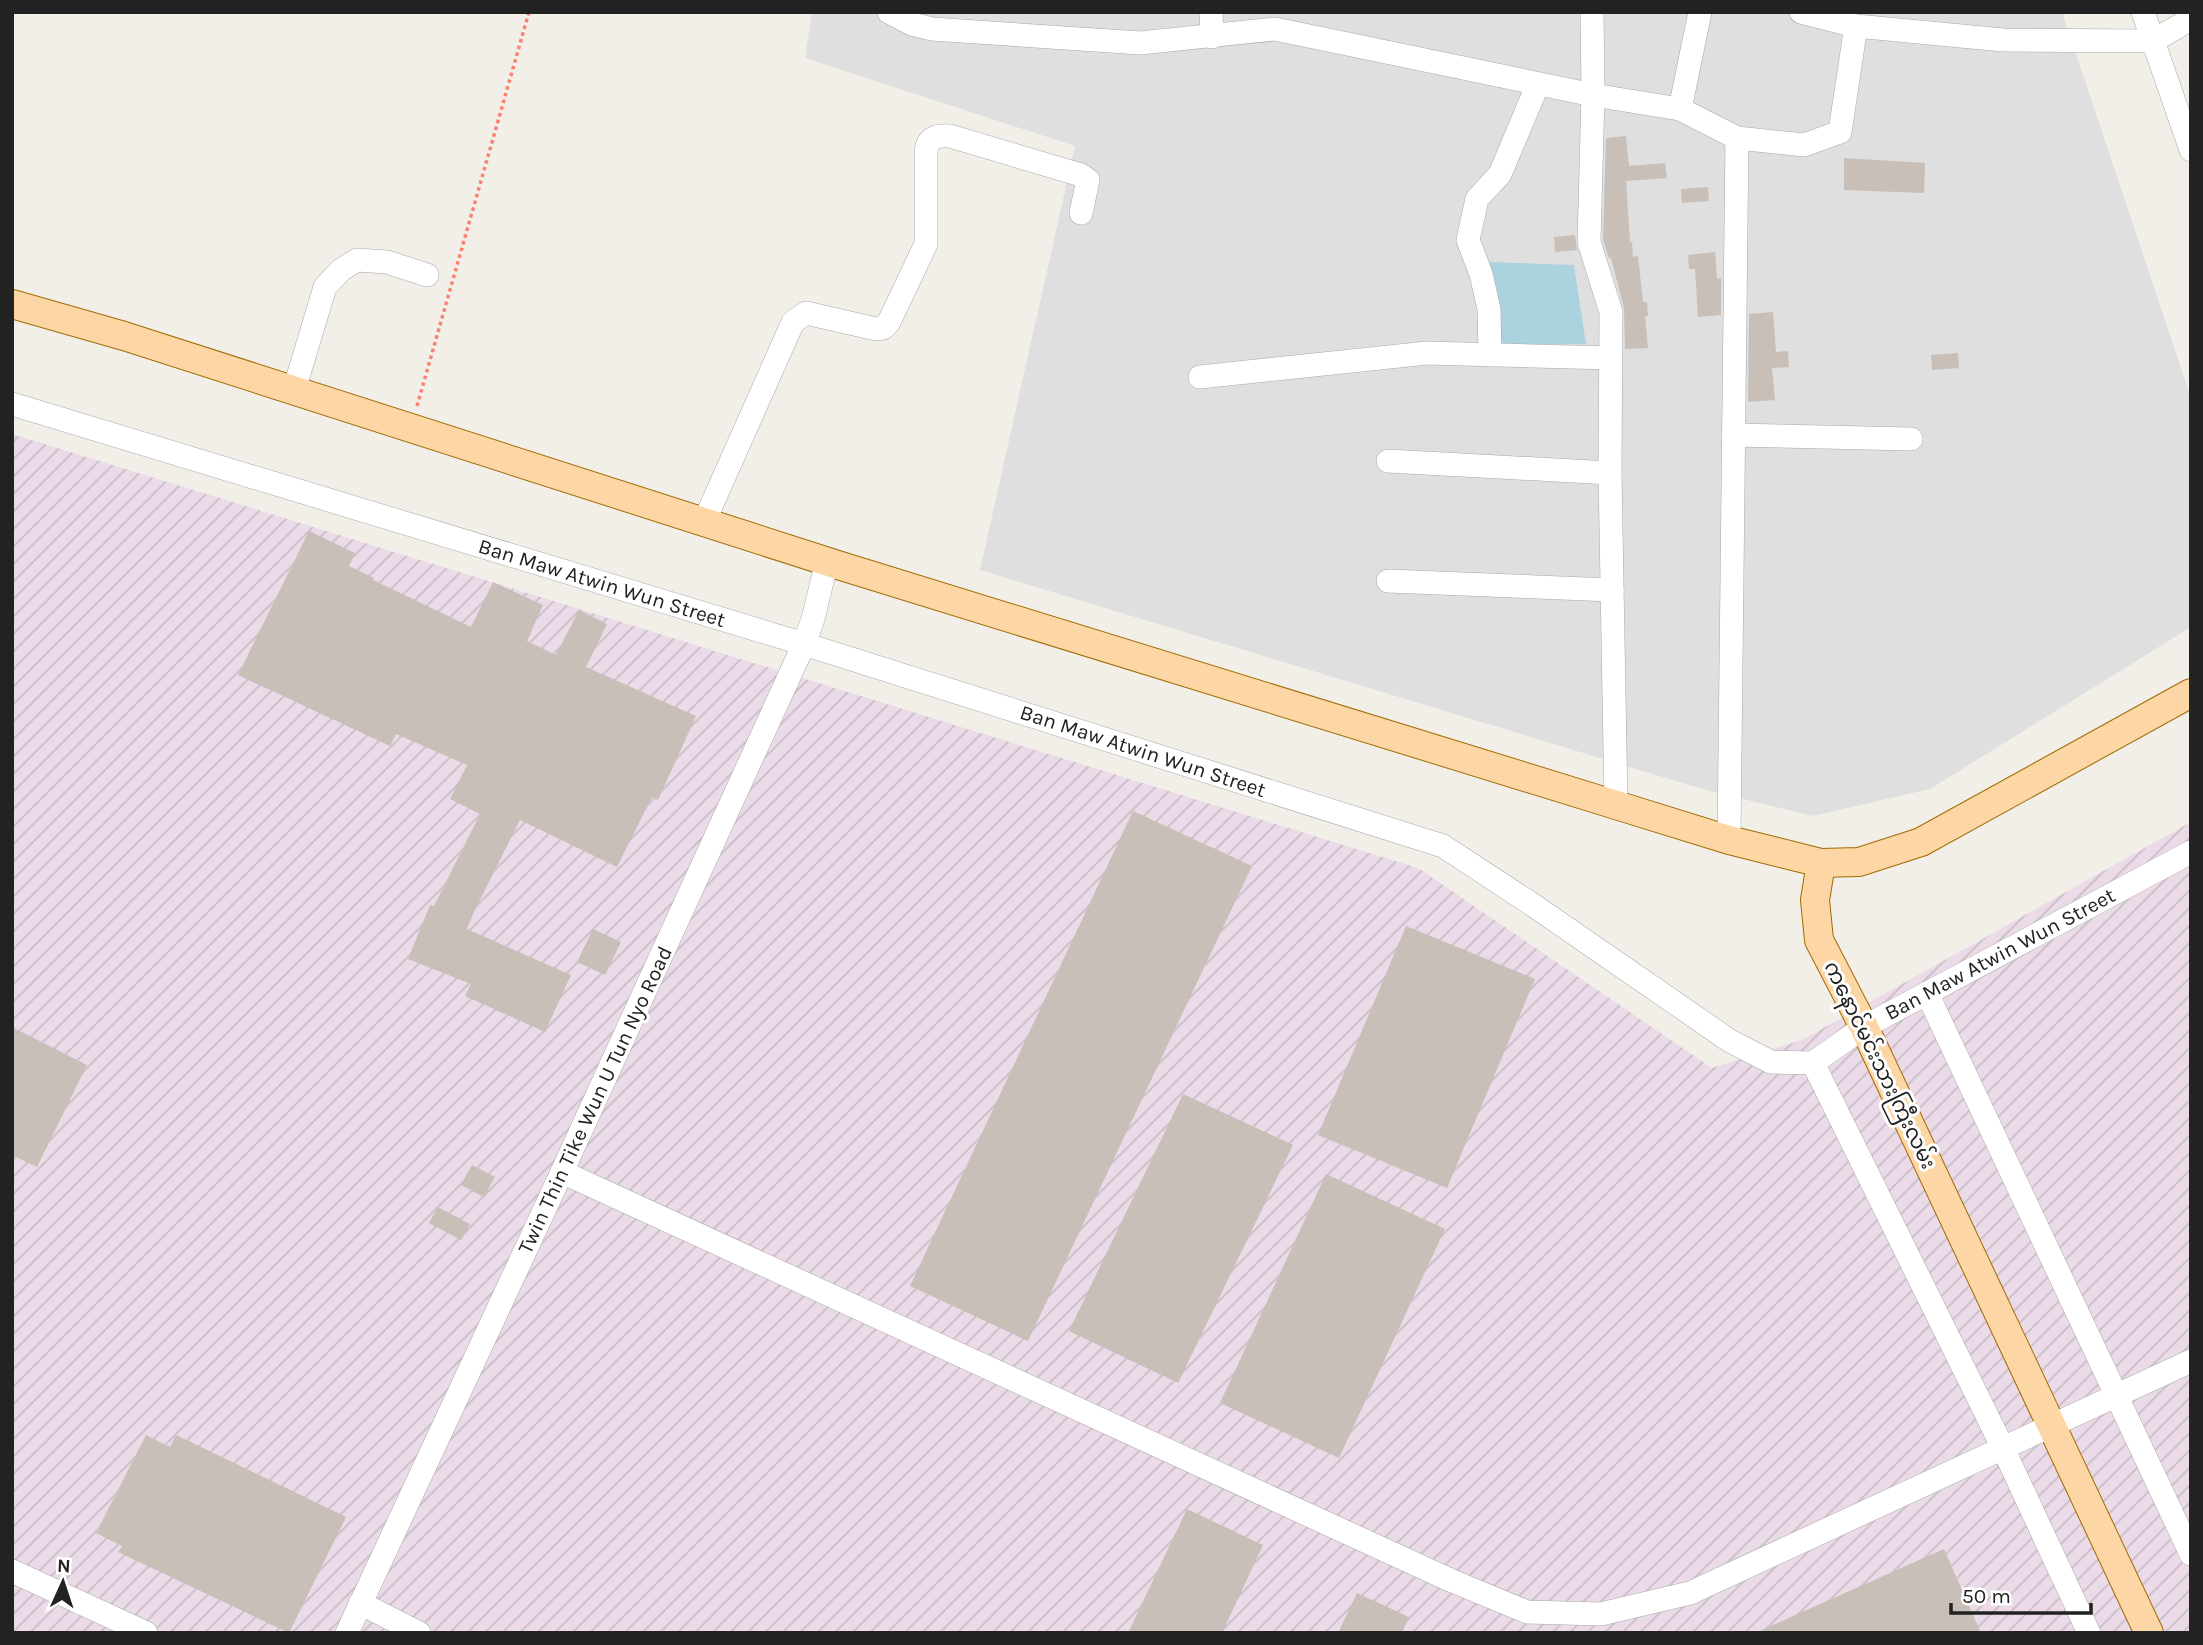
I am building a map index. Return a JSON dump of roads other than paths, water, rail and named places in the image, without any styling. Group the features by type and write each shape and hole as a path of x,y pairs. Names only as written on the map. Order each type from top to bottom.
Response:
{"main road":[{"path":"12,304 124,336 827,561 1616,806 1729,840 1821,863 1859,862 1921,842 2191,694"},
{"name":"ကနောင်မင်းသားကြီးလမ်း","path":"1821,863 1815,900 1818,940 1864,1027 2149,1633"}],"street":[{"path":"890,12 932,29 1140,43 1275,29 1593,95 1680,109 1737,138 1804,145 1840,132 1856,26"},
{"path":"1211,12 1212,37"},
{"path":"1592,12 1593,95 1588,242 1611,312 1610,473 1616,806"},
{"path":"1680,109 1700,12"},
{"path":"1801,12 1856,26 1919,22 2003,40 2153,41 2191,19"},
{"path":"2143,12 2191,150"},
{"path":"1490,355 1489,309 1481,274 1468,240 1477,199 1500,174 1538,84"},
{"path":"704,522 793,322 806,313 876,329 883,328 889,322 926,244 926,152 931,139 939,135 950,136 1081,175 1088,180 1081,213"},
{"path":"1729,840 1737,138"},
{"path":"293,390 325,287 341,270 357,260 387,262 427,275"},
{"path":"1200,377 1427,353 1610,358"},
{"name":"Ban Maw Atwin Wun Street","path":"12,404 804,644 1443,846 1730,1041 1771,1062 1813,1063 1864,1027 2191,852"},
{"path":"1733,435 1911,439"},
{"path":"1388,461 1610,473"},
{"name":"Twin Thin Tike Wun U Tun Nyo Road","path":"347,1633 804,644 827,561"},
{"path":"1388,581 1612,590"},
{"path":"1927,993 2191,1554"},
{"path":"1813,1063 2003,1448 2089,1633"},
{"path":"562,1172 1424,1569 1527,1612 1601,1614 1690,1593 2191,1362"},
{"path":"12,1570 146,1633"},
{"path":"360,1603 419,1633"}],"water":[{"path":"1489,262 1574,265 1586,344 1499,345"}]}
